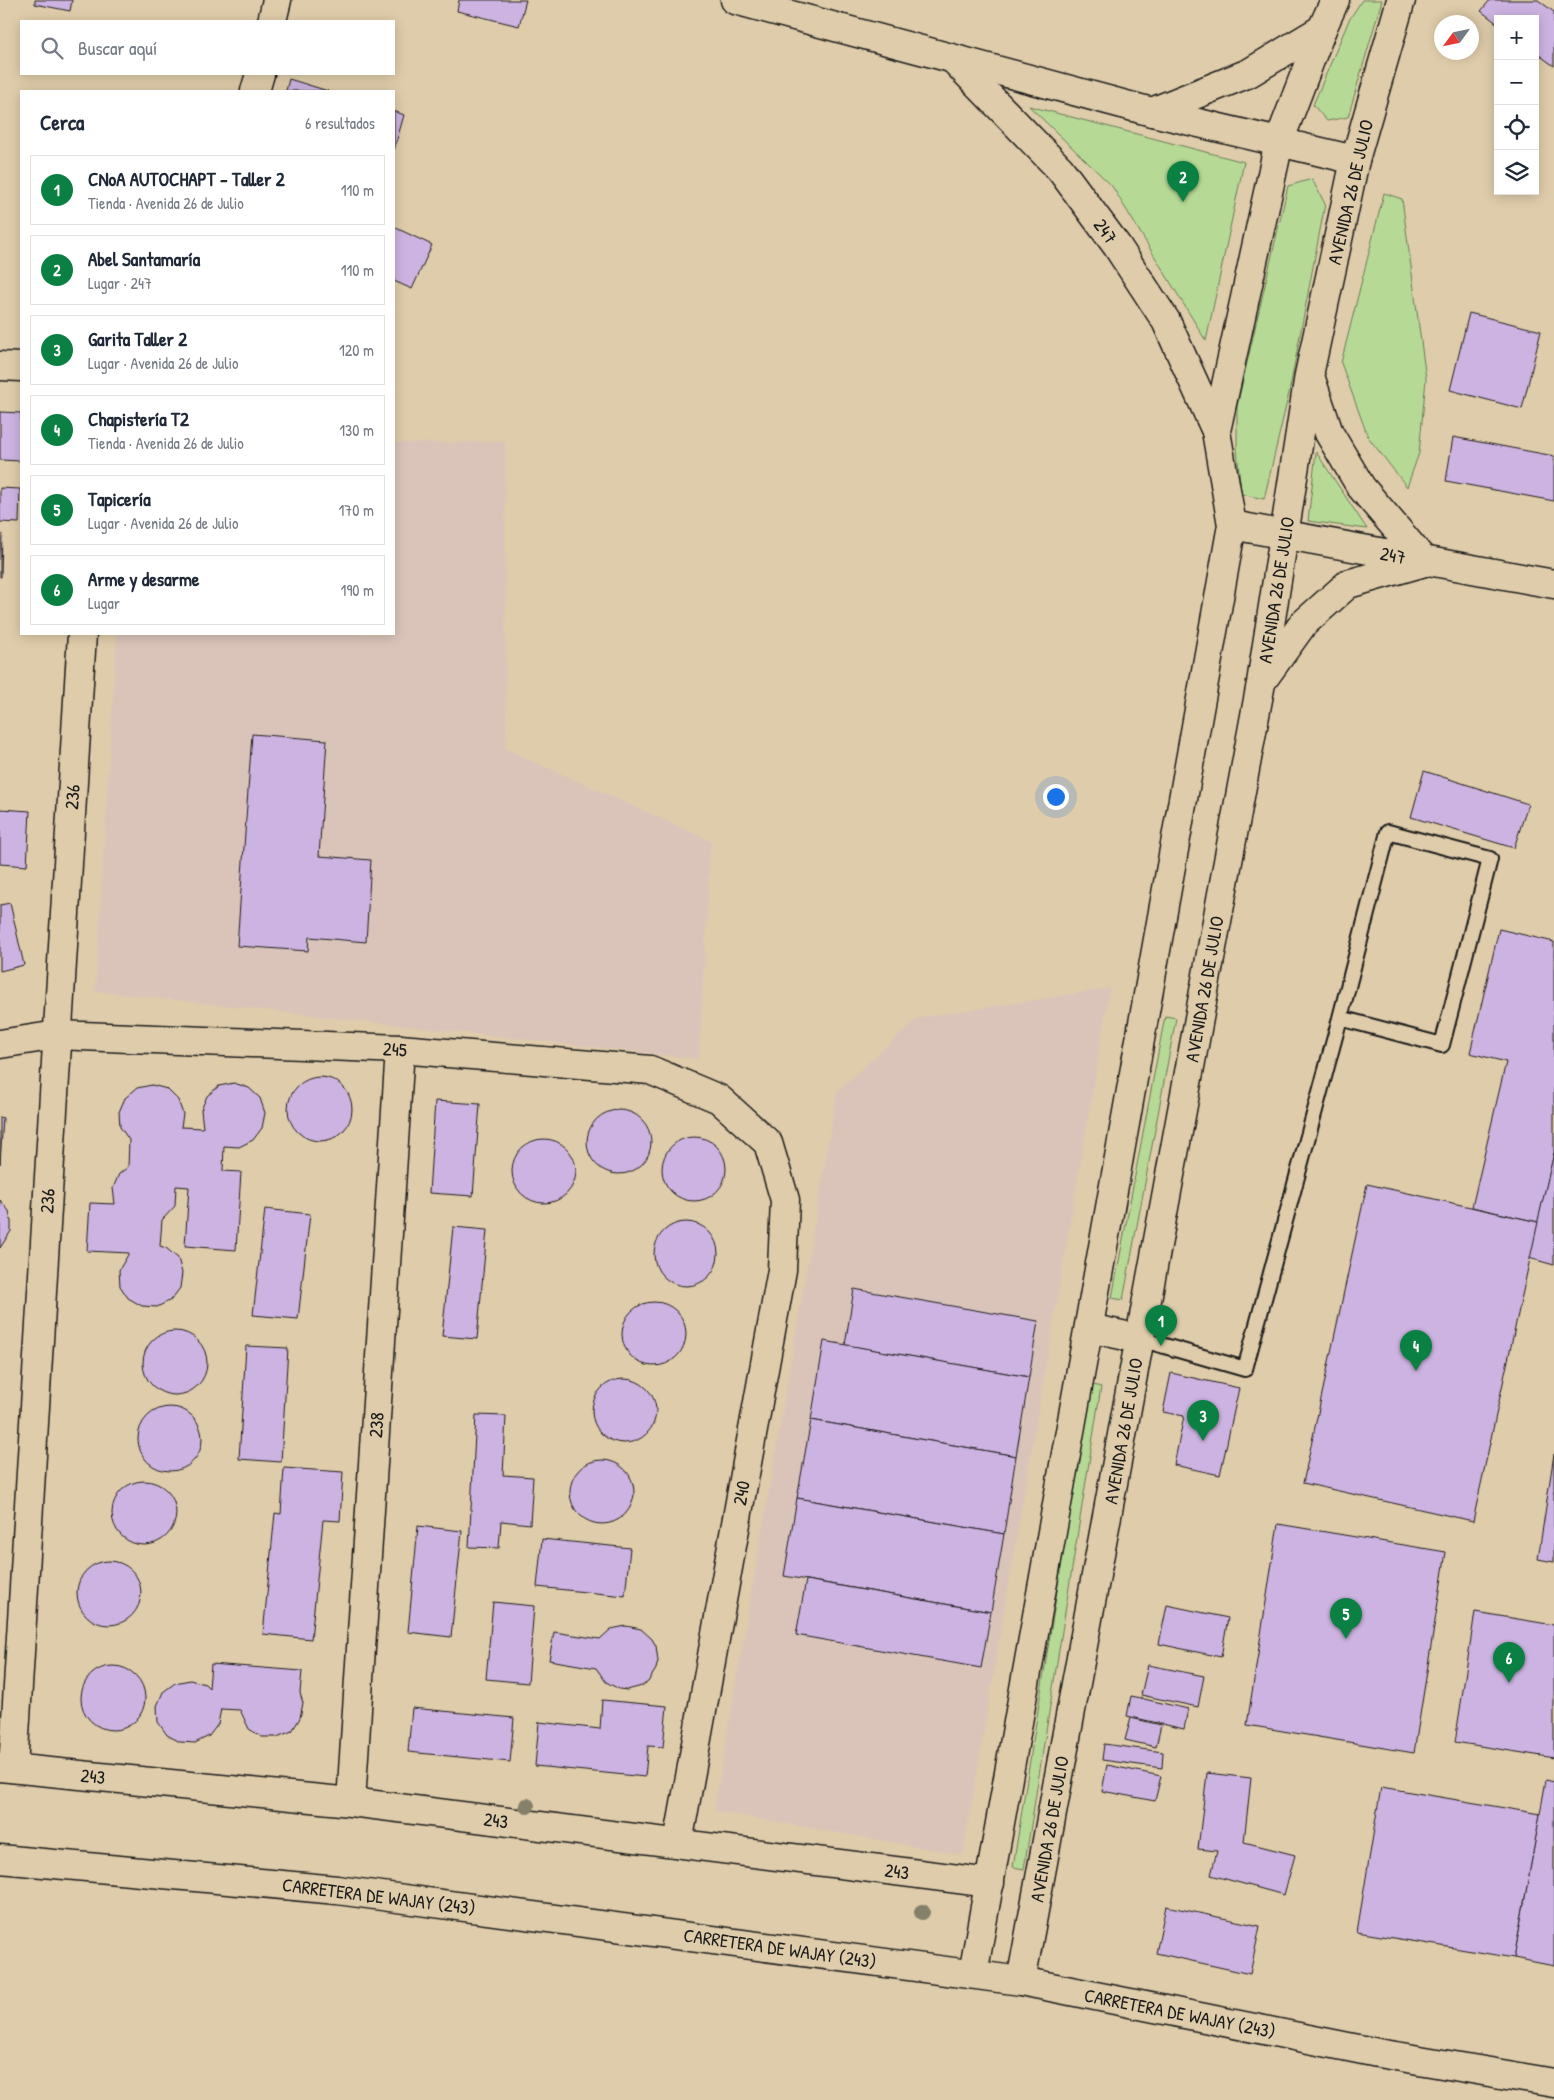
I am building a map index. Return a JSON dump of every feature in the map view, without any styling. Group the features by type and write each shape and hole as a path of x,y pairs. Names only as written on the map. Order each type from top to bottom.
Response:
{"street":[{"path":"272,20 277,0"},
{"path":"734,0 955,61 1152,112 1355,160"},
{"path":"973,1974 1232,525 1216,431 1279,142 1335,0"},
{"name":"AVENIDA 26 DE JULIO","path":"1021,1981 1261,683 1309,375 1355,160 1401,0"},
{"path":"1152,112 1249,72 1322,29"},
{"name":"247","path":"955,61 1060,168 1117,246 1166,321 1216,431"},
{"path":"255,90 260,75"},
{"path":"0,366 20,366"},
{"path":"1261,683 1303,624 1348,584 1425,562 1361,487 1329,433 1309,375"},
{"name":"247","path":"1232,525 1425,562 1554,584"},
{"name":"236","path":"6,1768 57,1035 82,635"},
{"name":"245","path":"0,1044 57,1035 400,1049 650,1070 719,1099 768,1142"},
{"name":"238","path":"351,1802 400,1049"},
{"name":"240","path":"678,1843 782,1270 785,1200 768,1142"},
{"path":"1089,1328 1140,1339"},
{"name":"243","path":"6,1768 351,1802 990,1882"},
{"name":"CARRETERA DE WAJAY (243)","path":"0,1858 337,1890 973,1974 1021,1981 1378,2053 1554,2083"}],"lane":[{"path":"1140,1339 1246,1369 1388,832 1490,859 1442,1045 1340,1018"}],"shaded area":[{"path":"505,442 506,749 711,841 699,1059 95,991 117,635 395,635 395,443"},
{"path":"1110,988 963,1855 714,1811 837,1091 918,1018"}],"green space":[{"path":"1362,0 1382,0 1348,117 1327,121 1313,105 1349,20"},
{"path":"1029,106 1244,162 1206,341 1112,186"},
{"path":"1312,179 1325,204 1289,393 1264,499 1241,494 1237,448 1237,406 1288,186"},
{"path":"1384,193 1402,199 1426,379 1419,453 1407,487 1368,437 1341,363"},
{"path":"1316,452 1367,529 1308,521"},
{"path":"1165,1016 1176,1018 1123,1300 1112,1298"},
{"path":"1090,1384 1101,1387 1024,1869 1013,1867"}],"building":[{"path":"35,0 72,0 70,11 35,4"},
{"path":"459,0 526,0 519,26 457,11"},
{"path":"1490,0 1538,0 1554,12 1554,66 1539,55 1539,15 1494,15 1494,21 1481,11"},
{"path":"289,79 325,90 286,90"},
{"path":"395,111 404,115 395,146"},
{"path":"395,227 432,245 412,289 395,281"},
{"path":"1469,313 1541,331 1522,409 1450,390"},
{"path":"0,412 20,413 20,461 0,460"},
{"path":"1453,437 1554,456 1554,501 1446,481"},
{"path":"0,488 20,489 19,523 0,522"},
{"path":"0,534 2,534 1,577 0,577"},
{"path":"252,734 327,740 319,856 371,860 366,942 309,937 308,951 237,946"},
{"path":"1424,771 1528,804 1514,848 1411,817"},
{"path":"0,809 30,811 27,866 0,864"},
{"path":"10,903 24,965 0,971 0,905"},
{"path":"1499,929 1554,942 1554,1153 1538,1222 1472,1207 1506,1062 1470,1053"},
{"path":"320,1077 338,1083 346,1091 352,1109 346,1127 338,1135 320,1141 302,1135 294,1127 288,1109 294,1091 302,1083"},
{"path":"234,1083 249,1088 260,1098 265,1113 262,1128 253,1140 239,1147 224,1146 223,1171 241,1172 236,1250 185,1246 189,1187 176,1186 175,1206 162,1220 160,1246 166,1248 178,1258 182,1273 180,1288 171,1300 157,1307 142,1306 128,1298 120,1286 119,1270 129,1253 87,1251 90,1203 115,1204 113,1188 119,1174 128,1167 129,1140 120,1127 119,1112 125,1098 137,1088 152,1085 167,1089 178,1100 183,1114 181,1127 203,1128 201,1110 207,1096 219,1086"},
{"path":"435,1101 480,1104 473,1196 429,1193"},
{"path":"619,1110 637,1116 645,1124 651,1142 645,1160 637,1168 619,1174 601,1168 593,1160 587,1142 593,1124 601,1116"},
{"path":"0,1117 3,1118 0,1164"},
{"path":"694,1137 712,1142 717,1146 721,1151 726,1169 721,1187 717,1192 712,1196 694,1201 676,1196 671,1192 667,1187 662,1169 667,1151 671,1146 676,1142"},
{"path":"544,1139 562,1145 570,1153 576,1171 570,1189 562,1197 544,1203 526,1197 518,1189 512,1171 518,1153 526,1145"},
{"path":"1554,1153 1554,1265 1529,1258"},
{"path":"1367,1184 1538,1222 1473,1521 1303,1483"},
{"path":"0,1200 9,1211 11,1231 0,1248"},
{"path":"265,1209 310,1214 298,1319 253,1315"},
{"path":"686,1222 704,1228 712,1236 718,1254 712,1272 704,1280 686,1286 668,1280 660,1272 654,1254 660,1236 668,1228"},
{"path":"453,1227 487,1230 477,1339 442,1336"},
{"path":"854,1289 1038,1321 1029,1377 845,1345"},
{"path":"654,1302 672,1308 680,1316 686,1334 680,1352 672,1360 654,1366 636,1360 628,1352 622,1334 628,1316 636,1308"},
{"path":"175,1331 193,1337 201,1345 207,1363 201,1381 193,1389 175,1395 157,1389 149,1381 143,1363 149,1345 157,1337"},
{"path":"824,1341 1029,1377 1016,1456 811,1420"},
{"path":"246,1346 288,1348 281,1462 239,1459"},
{"path":"1171,1373 1239,1388 1220,1475 1174,1465 1184,1416 1163,1412"},
{"path":"624,1379 642,1385 650,1393 656,1411 650,1429 642,1437 624,1443 606,1437 598,1429 592,1411 598,1393 606,1385"},
{"path":"170,1407 188,1413 196,1421 202,1439 196,1457 188,1465 170,1471 152,1465 144,1457 138,1439 144,1421 152,1413"},
{"path":"476,1415 506,1416 503,1475 533,1477 530,1524 501,1521 499,1548 469,1547"},
{"path":"811,1420 1016,1456 1004,1534 797,1498"},
{"path":"1554,1454 1554,1562 1538,1559"},
{"path":"602,1460 620,1466 628,1474 634,1492 628,1510 620,1518 602,1524 584,1518 576,1510 570,1492 576,1474 584,1466"},
{"path":"284,1468 343,1472 340,1521 323,1520 311,1639 263,1634 275,1513 281,1514"},
{"path":"144,1481 162,1487 170,1495 176,1513 170,1531 162,1539 144,1545 126,1539 118,1531 112,1513 118,1495 126,1487"},
{"path":"797,1498 1004,1534 991,1612 784,1576"},
{"path":"1278,1524 1446,1552 1414,1753 1247,1725"},
{"path":"418,1526 462,1531 451,1637 408,1632"},
{"path":"542,1539 630,1548 625,1596 537,1587"},
{"path":"109,1561 127,1566 132,1570 136,1575 141,1593 136,1611 132,1616 127,1620 109,1625 91,1620 86,1616 82,1611 77,1593 82,1575 86,1570 91,1566"},
{"path":"806,1580 991,1612 981,1668 796,1635"},
{"path":"493,1602 534,1606 528,1683 486,1679"},
{"path":"1167,1605 1228,1618 1221,1657 1159,1644"},
{"path":"1475,1612 1554,1625 1554,1758 1455,1742"},
{"path":"626,1626 641,1629 652,1639 656,1646 658,1661 656,1669 648,1682 642,1686 627,1690 619,1689 606,1682 596,1668 549,1660 554,1632 600,1639 611,1629"},
{"path":"211,1664 302,1671 300,1693 303,1703 300,1718 292,1731 277,1737 262,1737 249,1729 240,1710 221,1709 218,1724 209,1736 195,1743 180,1742 167,1735 158,1722 157,1706 163,1692 175,1683 190,1680 205,1684 209,1688"},
{"path":"1148,1665 1204,1676 1198,1707 1141,1695"},
{"path":"113,1666 125,1669 136,1675 142,1686 145,1698 142,1710 136,1721 125,1727 113,1730 101,1727 90,1721 84,1710 81,1698 84,1686 90,1675 101,1669"},
{"path":"1131,1696 1188,1709 1184,1729 1127,1716"},
{"path":"602,1700 667,1706 663,1747 648,1746 645,1777 535,1766 539,1722 600,1729"},
{"path":"412,1708 514,1718 510,1762 408,1752"},
{"path":"1131,1718 1161,1725 1156,1747 1125,1740"},
{"path":"1104,1744 1163,1752 1162,1768 1102,1760"},
{"path":"1107,1765 1161,1776 1155,1801 1102,1791"},
{"path":"1207,1773 1251,1778 1244,1842 1295,1855 1284,1895 1211,1875 1217,1851 1198,1849"},
{"path":"1546,1780 1554,1782 1554,1966 1514,1958"},
{"path":"1381,1787 1540,1814 1514,1958 1357,1932"},
{"path":"1166,1906 1260,1926 1250,1974 1156,1953"}],"place":[{"name":"Abel Santamaría","path":"1183,202"},
{"name":"CNoA AUTOCHAPT - Taller 2","path":"1161,1346"},
{"name":"Chapistería T2","path":"1416,1371"},
{"name":"Garita Taller 2","path":"1203,1441"},
{"name":"Tapicería","path":"1346,1639"},
{"name":"Arme y desarme","path":"1509,1683"}]}
